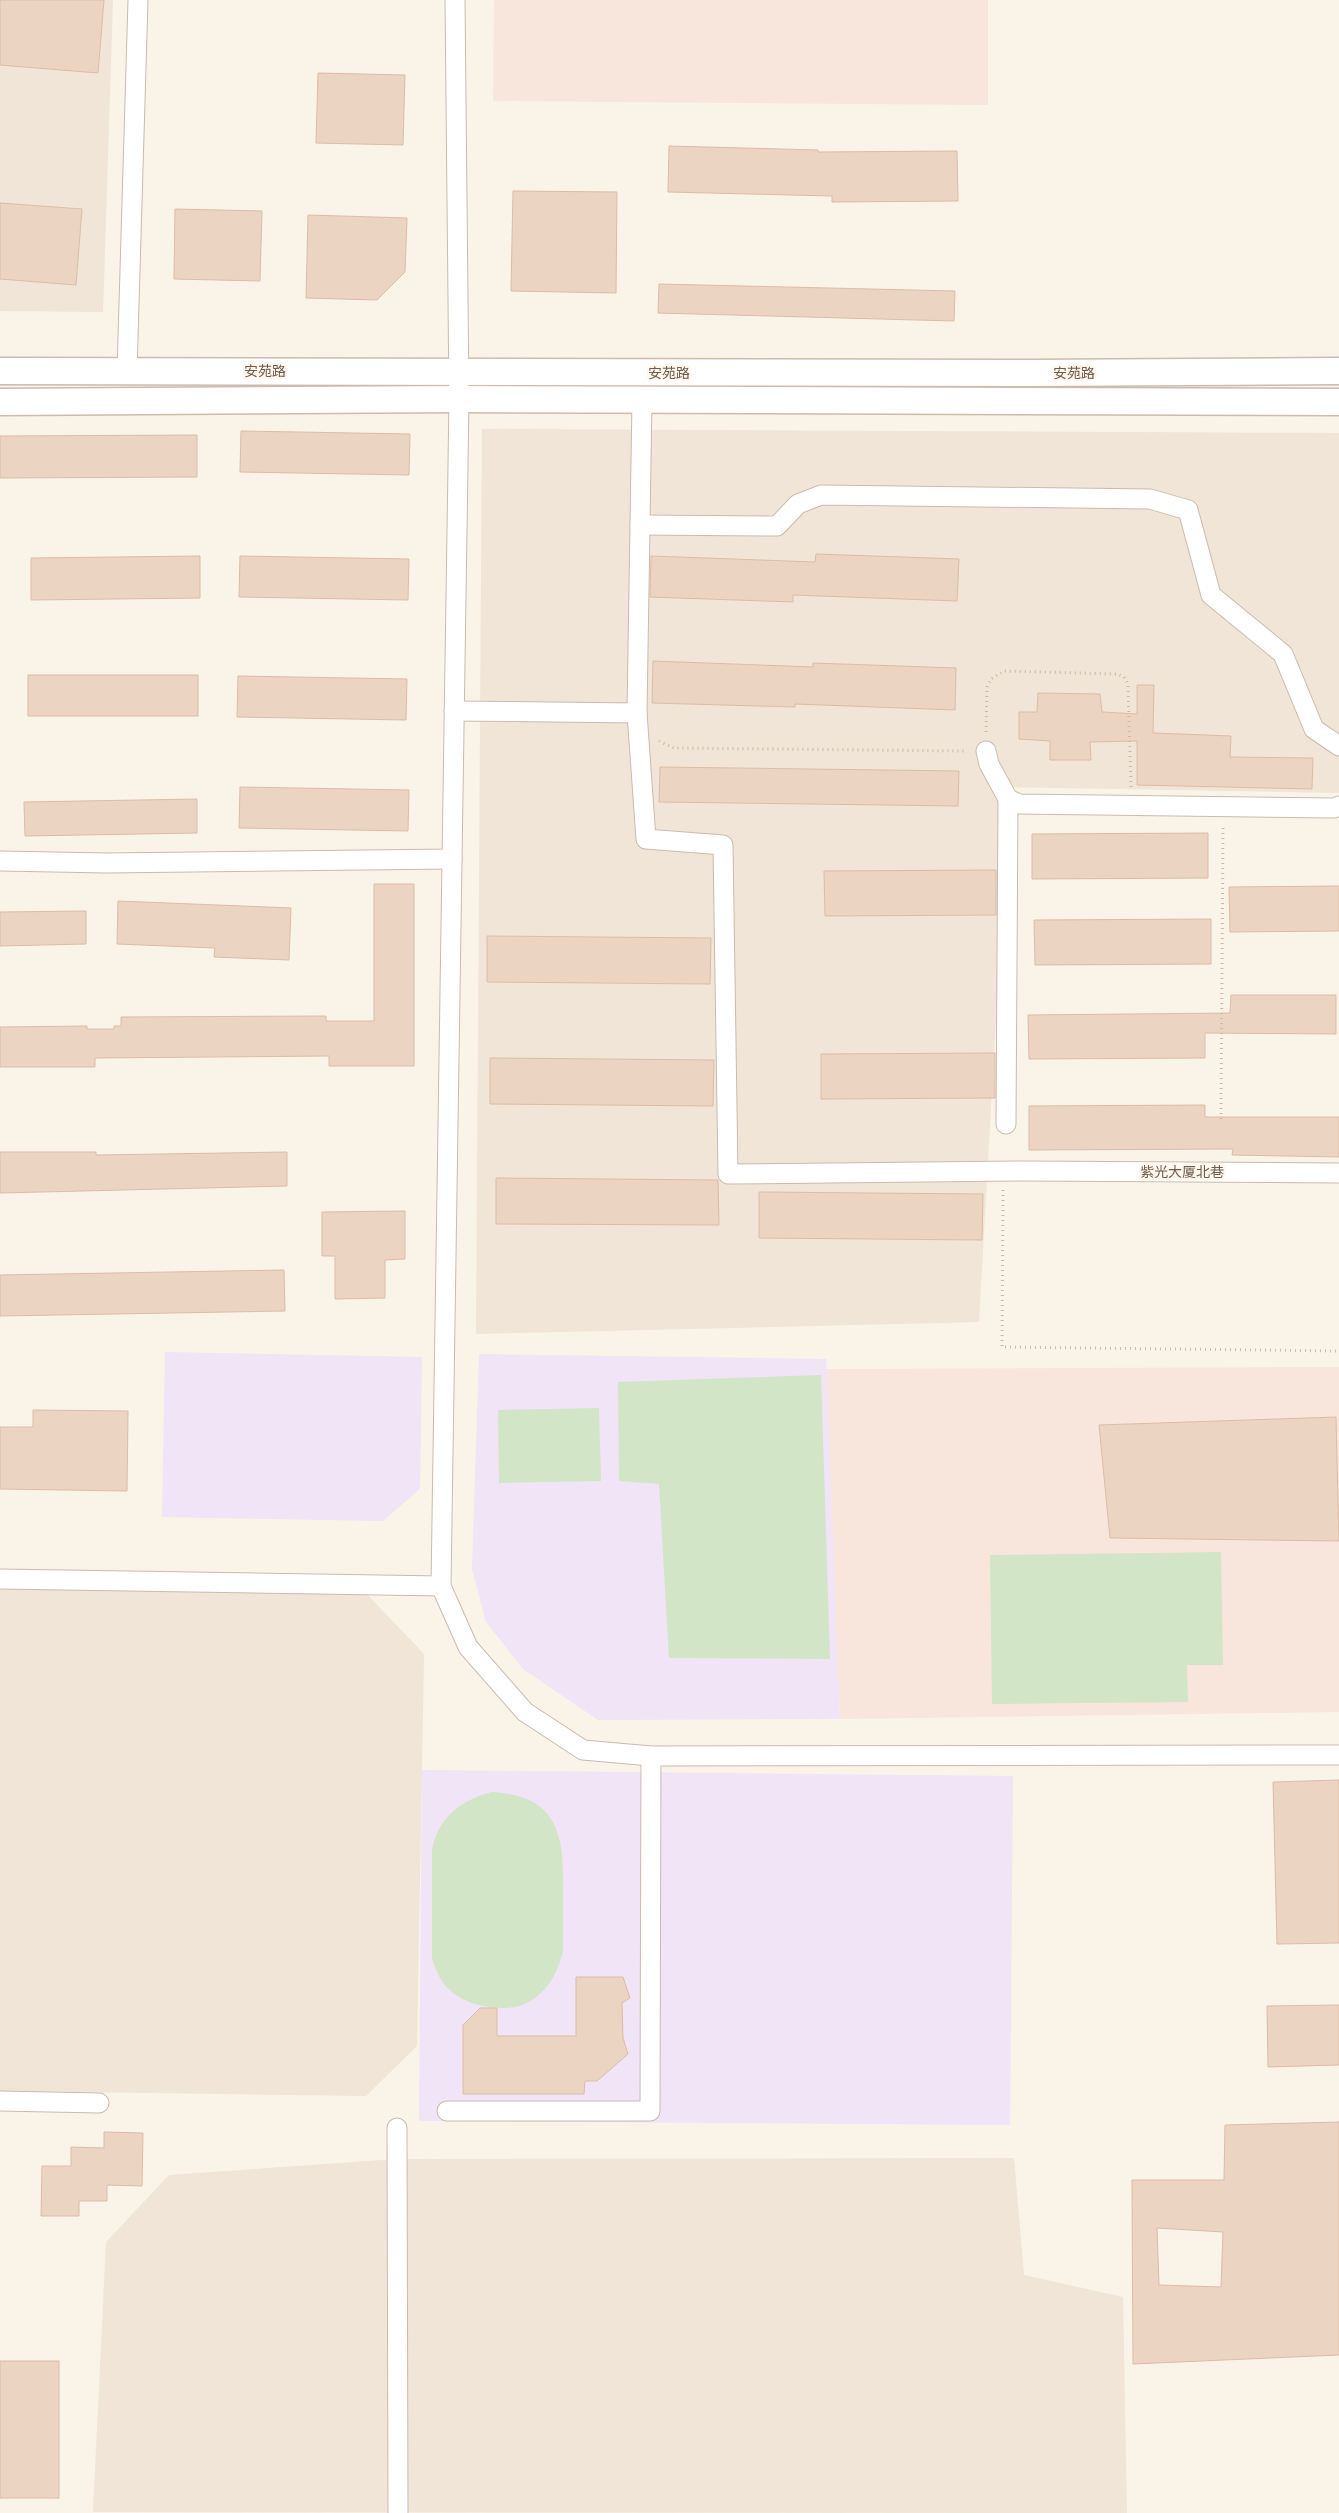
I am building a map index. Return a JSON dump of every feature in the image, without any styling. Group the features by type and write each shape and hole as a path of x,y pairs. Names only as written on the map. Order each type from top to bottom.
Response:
{"main road":[{"name":"安苑路","path":"0,371 1339,371"},
{"name":"安苑路","path":"0,402 459,399 1339,402"}],"street":[{"path":"128,372 138,0"},
{"path":"455,0 459,399 442,1586 468,1646 525,1712 582,1750 650,1756 1339,1755"},
{"path":"454,711 637,713 642,400"},
{"path":"640,525 777,526 798,504 821,495 1150,499 1188,510 1211,595 1283,654 1314,729 1339,746"},
{"name":"紫光大厦北巷","path":"637,713 646,839 723,845 728,1174 1004,1171 1339,1173"},
{"path":"986,751 989,764 1008,799 1006,1124"},
{"path":"1008,799 1019,804 1334,808 1339,806"},
{"path":"0,861 107,863 452,859"},
{"path":"0,1579 442,1586"},
{"path":"447,2111 650,2111 650,1756"},
{"path":"0,2101 99,2103"},
{"path":"397,2128 398,2513"}],"path":[{"path":"657,740 674,748 986,751 987,687 991,679 1004,671 1117,674 1124,677 1128,684 1131,787 1141,806"},
{"path":"1221,1119 1224,807"},
{"path":"1004,1171 1002,1347 1339,1351"}],"shaded area":[{"path":"0,0 113,0 103,312 0,311"},
{"path":"494,0 988,0 988,105 493,101"},
{"path":"482,429 1339,433 1339,793 1009,787 979,1322 476,1334"},
{"path":"165,1352 422,1357 420,1489 383,1521 162,1517"},
{"path":"479,1354 826,1359 840,1719 598,1720 523,1669 486,1622 472,1569"},
{"path":"1339,1367 1339,1712 840,1719 826,1369"},
{"path":"0,1584 362,1589 424,1654 417,2046 366,2096 0,2091"},
{"path":"422,1770 1013,1776 1010,2125 419,2121"},
{"path":"1014,2158 1024,2275 1123,2297 1127,2513 93,2512 106,2242 169,2175 397,2159"}],"green space":[{"path":"821,1375 830,1659 669,1658 659,1484 619,1481 618,1382"},
{"path":"599,1408 601,1481 499,1483 498,1410"},
{"path":"1221,1552 1223,1665 1187,1665 1188,1702 992,1704 990,1555"},
{"path":"492,1792 514,1795 531,1801 543,1810 552,1821 558,1835 563,1869 563,1951 561,1959 547,1987 536,1998 520,2006 510,2008 478,2005 459,1997 442,1981 432,1959 432,1851 435,1839 439,1829 452,1812 470,1800"}],"building":[{"path":"0,0 104,0 98,73 0,65"},
{"path":"318,73 405,75 403,145 316,143"},
{"path":"669,146 818,150 818,152 957,151 958,201 832,202 832,196 668,192"},
{"path":"513,191 617,192 616,293 511,291"},
{"path":"0,203 82,209 76,285 0,279"},
{"path":"175,209 262,211 260,281 174,279"},
{"path":"308,215 407,218 405,272 377,300 306,298"},
{"path":"659,284 955,291 954,321 658,313"},
{"path":"241,431 410,434 409,475 240,472"},
{"path":"197,435 197,477 0,478 0,436"},
{"path":"816,554 959,559 957,601 793,595 793,602 650,597 651,556 815,562"},
{"path":"200,556 200,598 31,600 31,558"},
{"path":"240,556 409,559 408,600 239,597"},
{"path":"653,661 813,667 813,663 956,668 955,710 795,704 795,707 652,703"},
{"path":"28,675 198,675 198,716 28,716"},
{"path":"238,676 407,679 406,720 237,717"},
{"path":"1137,685 1154,685 1153,733 1231,736 1230,757 1313,758 1312,789 1137,785 1137,741 1090,742 1091,760 1050,760 1050,741 1019,739 1019,712 1037,712 1038,693 1100,694 1102,712 1137,714"},
{"path":"660,767 959,771 958,806 659,802"},
{"path":"240,787 409,790 408,831 239,828"},
{"path":"197,799 197,833 25,836 24,802"},
{"path":"1208,833 1208,878 1032,879 1032,834"},
{"path":"996,870 996,915 825,916 824,871"},
{"path":"374,884 414,884 414,1066 329,1066 329,1056 95,1058 95,1067 0,1067 0,1027 87,1026 87,1029 114,1029 114,1026 121,1026 121,1017 326,1016 326,1021 374,1021"},
{"path":"1339,886 1339,931 1230,932 1229,887"},
{"path":"118,901 291,908 289,960 214,957 215,948 117,944"},
{"path":"86,911 86,944 0,946 0,912"},
{"path":"1211,919 1211,964 1035,965 1034,920"},
{"path":"487,936 711,938 710,984 487,982"},
{"path":"1231,995 1336,995 1336,1034 1205,1033 1205,1058 1029,1059 1028,1015 1230,1013"},
{"path":"995,1053 995,1098 821,1099 821,1054"},
{"path":"490,1058 714,1060 713,1106 490,1104"},
{"path":"1205,1105 1205,1117 1339,1117 1339,1157 1232,1155 1233,1149 1029,1150 1029,1106"},
{"path":"0,1152 96,1152 96,1155 287,1152 287,1186 0,1193"},
{"path":"496,1178 718,1180 719,1225 496,1224"},
{"path":"759,1192 983,1194 982,1240 759,1238"},
{"path":"405,1211 405,1259 385,1260 385,1298 335,1299 335,1256 322,1256 322,1212"},
{"path":"284,1270 285,1311 0,1316 0,1275"},
{"path":"33,1410 128,1411 127,1491 0,1489 0,1427 33,1427"},
{"path":"1336,1417 1339,1541 1110,1538 1099,1425"},
{"path":"1339,1780 1339,1943 1277,1944 1273,1782"},
{"path":"576,1977 623,1977 630,1998 622,2003 623,2038 628,2054 597,2081 585,2081 584,2094 463,2094 463,2025 480,2008 497,2008 497,2036 576,2036"},
{"path":"1339,2005 1339,2065 1268,2067 1267,2006"},
{"path":"1339,2122 1339,2355 1133,2364 1132,2180 1224,2180 1225,2125","holes":["1157,2228 1223,2232 1221,2287 1159,2285"]},
{"path":"104,2132 143,2133 142,2186 107,2185 107,2201 79,2201 79,2216 41,2216 42,2166 71,2166 71,2147 104,2148"},
{"path":"0,2361 59,2361 59,2498 0,2498"}]}
